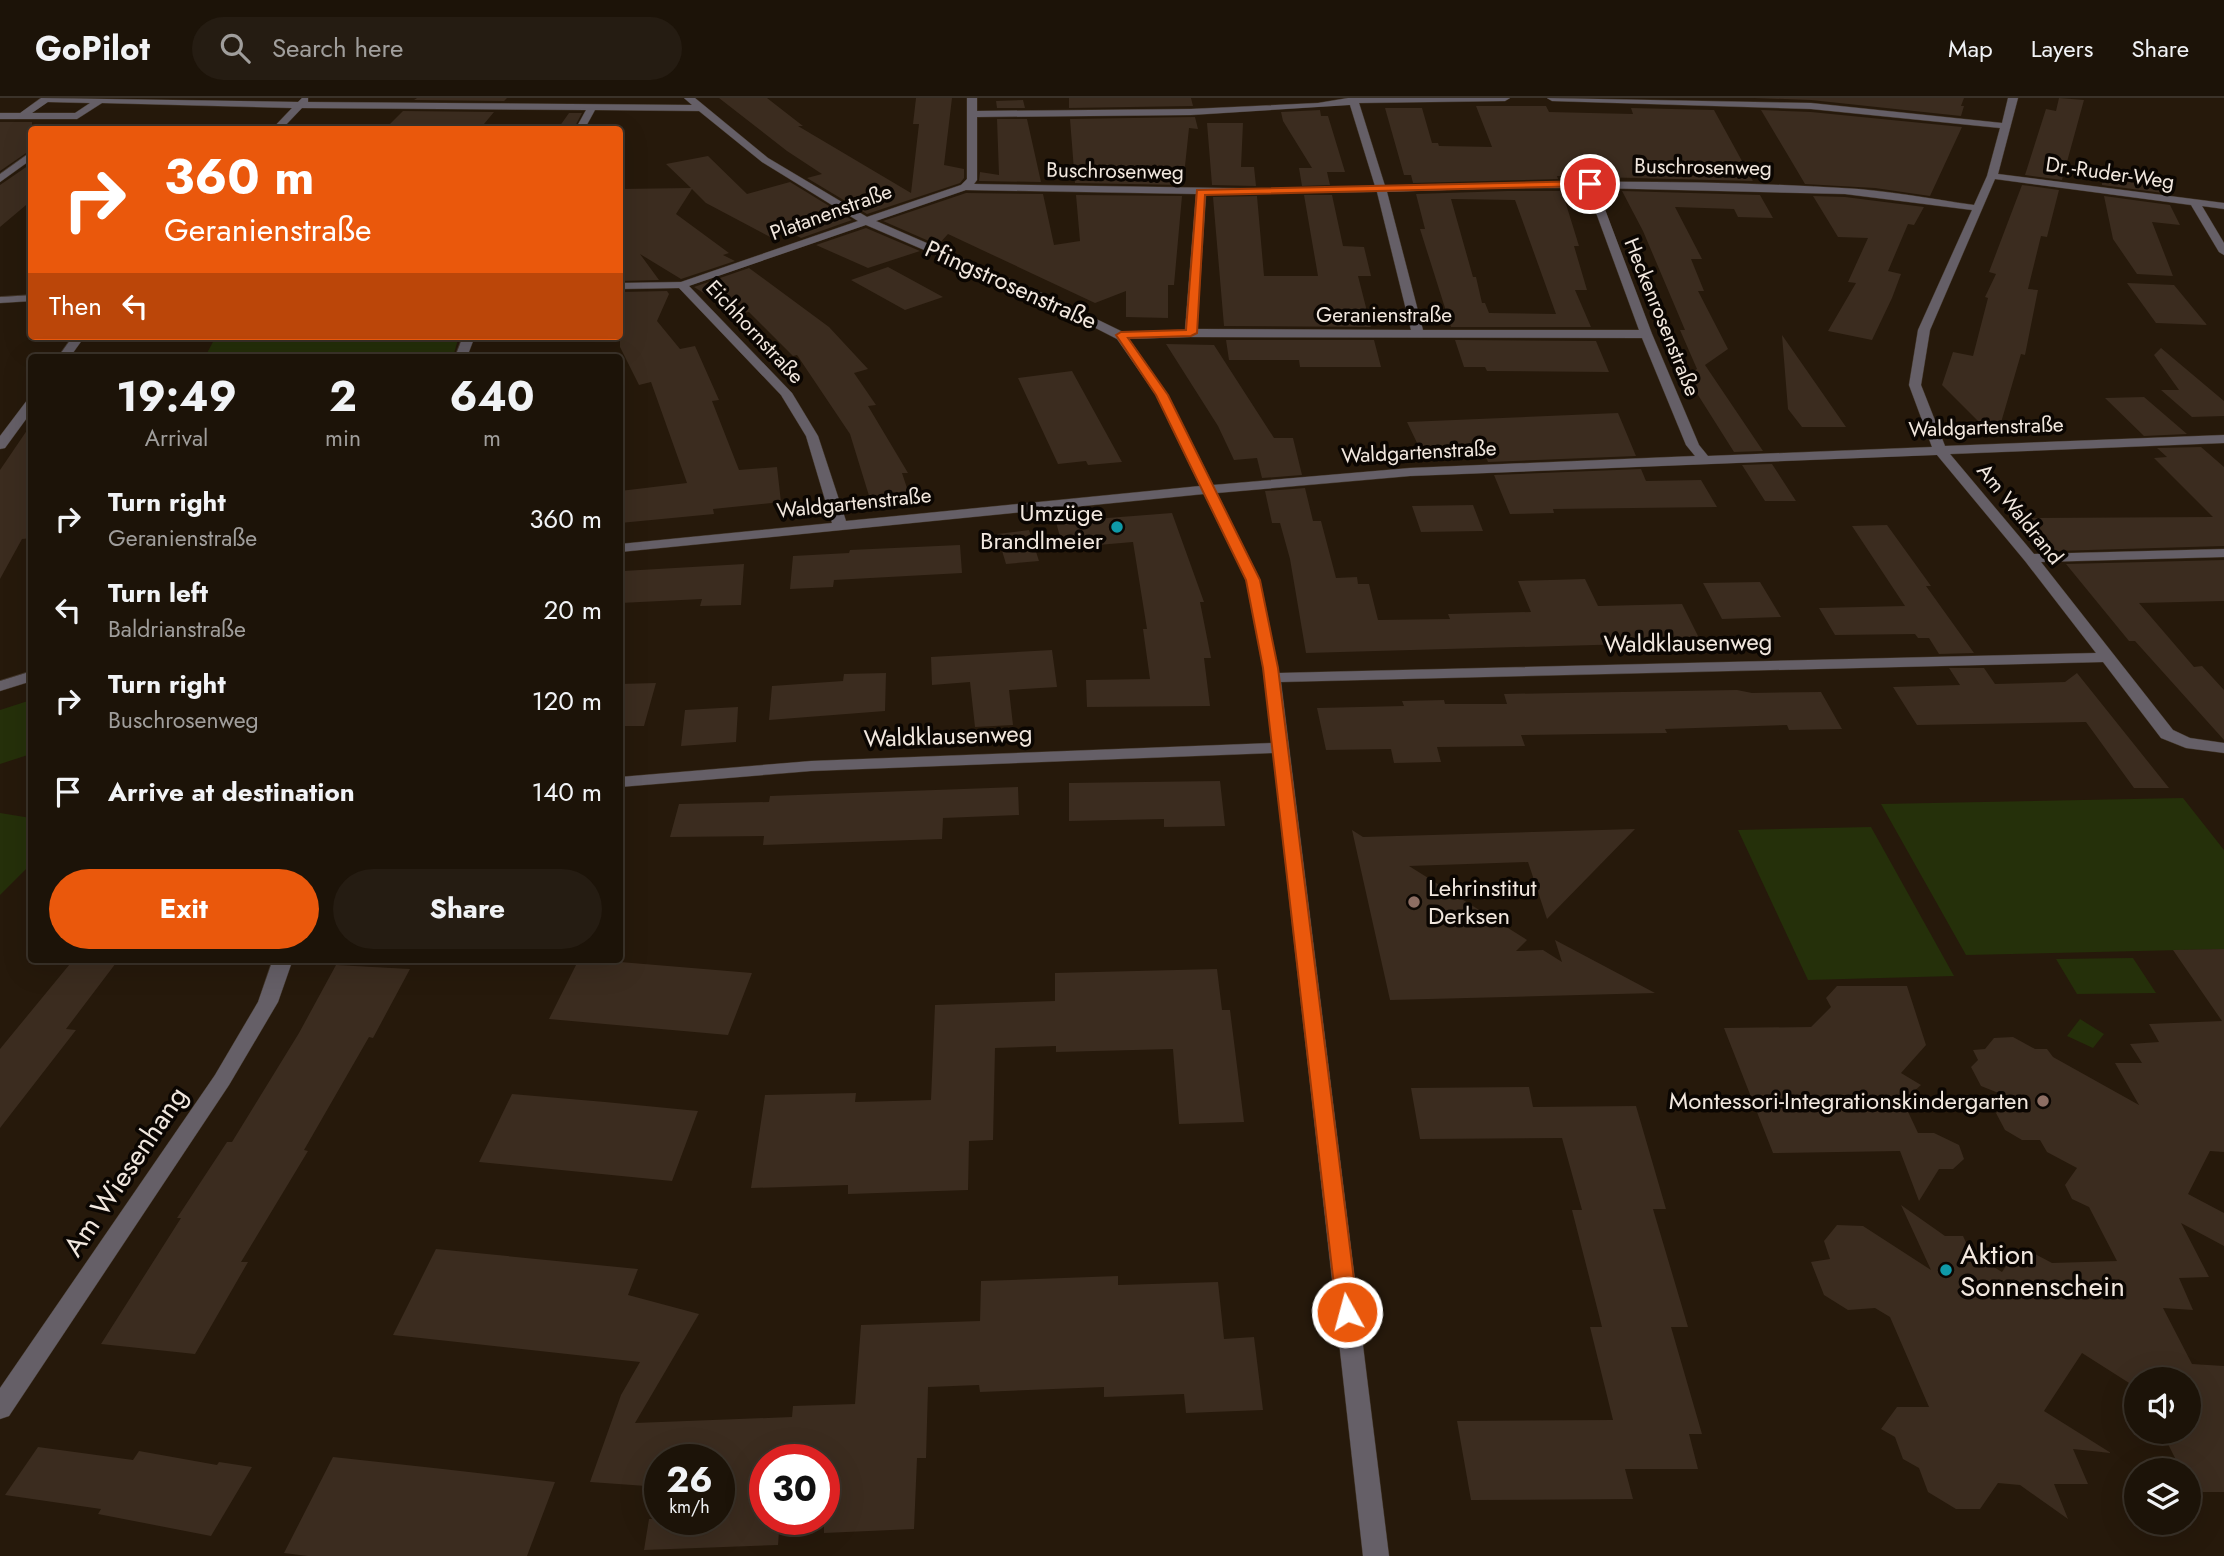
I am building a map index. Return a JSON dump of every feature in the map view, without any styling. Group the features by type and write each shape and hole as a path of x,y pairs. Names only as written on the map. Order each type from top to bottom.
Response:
{"street":[{"name":"Pfingstrosenstraße","path":"689,98 765,160 864,220 1047,299 1121,335 1162,395 1253,580 1271,678 1376,1556"},
{"path":"965,187 972,180 972,98"},
{"path":"973,114 1191,112 1318,106 1354,100 1505,98"},
{"path":"1552,98 1735,101 1872,110 2007,125"},
{"name":"Am Waldrand","path":"2013,98 1992,176 1924,330 1915,385 1940,450 2030,558 2167,734 2186,743 2224,748"},
{"path":"22,116 47,99 592,108 640,103 703,108"},
{"path":"66,126 100,100"},
{"path":"1354,100 1381,188 1418,334"},
{"path":"279,126 304,102"},
{"path":"581,126 592,108"},
{"path":"0,116 77,117"},
{"path":"0,179 28,157"},
{"name":"Dr.-Ruder-Weg","path":"1992,176 2224,206"},
{"name":"Buschrosenweg","path":"965,187 1201,192 1590,184 1845,191 1977,208"},
{"name":"Heckenrosenstraße","path":"1590,184 1646,334 1693,445 1704,460"},
{"name":"Platanenstraße","path":"623,286 682,285 965,187"},
{"path":"1191,333 1201,192"},
{"path":"2196,204 2224,252"},
{"path":"2203,216 2224,218"},
{"name":"Eichhornstraße","path":"682,285 786,393 812,436 840,526"},
{"path":"0,300 28,298"},
{"name":"Geranienstraße","path":"1121,335 1646,334"},
{"path":"0,445 28,407"},
{"name":"Waldgartenstraße","path":"623,548 1210,489 1410,472 2224,439"},
{"path":"2030,558 2224,553"},
{"name":"Waldklausenweg","path":"1271,678 2107,657"},
{"path":"0,686 28,677"},
{"name":"Waldklausenweg","path":"623,782 811,766 1279,748"},
{"name":"Am Wiesenhang","path":"0,1408 222,1080 268,1002 282,963"}],"green space":[{"path":"214,340 458,340 454,354 207,354"},
{"path":"28,701 28,755 0,764 0,710"},
{"path":"2183,798 2224,850 2224,949 1966,955 1881,804"},
{"path":"0,813 28,818 28,867 0,895"},
{"path":"1871,827 1954,976 1808,980 1738,830"},
{"path":"2133,958 2156,993 2077,994 2056,959"},
{"path":"2080,1019 2104,1034 2093,1048 2067,1036"}],"building":[{"path":"507,98 504,101 414,100"},
{"path":"719,98 767,98 803,126 798,126 911,193 919,124 913,124 916,98 952,98 944,165 964,169 964,178 960,183 867,214 807,178 822,174 787,151"},
{"path":"1069,98 1191,98 1193,106 1069,108"},
{"path":"1754,98 1964,98 1961,106 1964,106 1961,116 1811,100"},
{"path":"2059,98 2084,100 2062,180 2025,175 2046,109 2056,111"},
{"path":"1023,100 1025,108 997,108 996,101"},
{"path":"1476,106 1546,106 1549,112 1633,114 1631,108 1714,110 1753,181 1557,176 1558,179 1413,183 1411,175 1404,175 1385,108 1422,108 1432,143 1438,143 1439,146 1492,147"},
{"path":"1320,110 1321,116 1328,116 1345,172 1327,172 1330,185 1302,186 1299,168 1312,168 1283,121 1281,112"},
{"path":"1761,110 1811,112 1962,127 1930,196 1875,188 1805,184"},
{"path":"403,111 494,112 482,126 388,126"},
{"path":"569,113 582,113 575,126 560,126"},
{"path":"1195,117 1198,129 1189,128 1183,185 1075,183 1070,119"},
{"path":"997,119 1027,119 1041,182 979,181 980,172 999,175"},
{"path":"0,122 32,122 32,126 28,126 28,152 0,171"},
{"path":"1207,123 1243,123 1241,167 1254,167 1256,186 1212,185"},
{"path":"708,156 747,194 790,182 852,220 801,238 789,232 772,238 706,203 692,189 676,214 729,253 723,255 735,261 681,279 640,254 659,280 623,281 623,189 691,188 666,164"},
{"path":"28,166 28,203 0,227 0,185"},
{"path":"2101,172 2156,179 2163,193 2102,185"},
{"path":"2022,185 2059,190 2047,237 2041,236 2028,289 2038,290 2025,355 2021,354 2000,426 1984,427 1942,385 1953,352 1973,356 1988,298 1985,297 1996,274 1989,272"},
{"path":"1562,191 1579,246 1574,246 1587,290 1575,290 1591,327 1451,327 1420,229 1425,229 1416,194","holes":["1451,199 1515,200 1556,314 1489,313 1485,303 1482,303"]},
{"path":"1622,191 1760,195 1773,218 1738,217 1734,209 1675,207 1702,259 1691,259 1704,291 1698,291 1728,349 1705,365 1763,451 1734,452 1686,376 1697,369 1680,330 1685,330 1643,231"},
{"path":"966,193 1043,194 1054,245 1080,241 1076,195 1182,196 1174,285 1168,285 1168,318 1126,317 1126,291 1095,303 948,234 938,245 883,221"},
{"path":"1304,195 1332,195 1343,246 1364,247 1371,276 1358,276 1371,327 1224,326 1213,197 1257,196 1264,276 1318,276"},
{"path":"1813,196 1845,197 1924,207 1914,225 1908,224 1888,271 1901,274 1872,340 1828,331 1856,283 1848,282 1868,238 1838,237"},
{"path":"2104,196 2170,205 2180,225 2152,222 2173,276 2137,274 2113,239"},
{"path":"866,228 920,251 868,268 816,245"},
{"path":"888,267 943,297 905,310 851,280"},
{"path":"749,268 829,327 868,369 854,373 876,405 868,406 908,473 902,473 909,494 870,499 850,434 797,355 793,356 749,312 737,314 694,287"},
{"path":"2127,283 2174,285 2207,325 2156,323"},
{"path":"667,291 669,294 657,321 680,349 695,346 719,400 712,401 739,470 777,467 781,502 713,509 714,514 623,523 623,491 687,483 651,382 639,385 620,347 620,340 623,340 623,292"},
{"path":"1782,335 1846,427 1802,427 1788,409"},
{"path":"1226,340 1374,340 1381,367 1300,367 1299,360 1229,360"},
{"path":"1455,340 1596,341 1609,372 1487,371 1485,367 1464,367"},
{"path":"1166,344 1214,345 1274,438 1293,438 1302,475 1262,478 1257,458 1234,460 1218,426"},
{"path":"2161,348 2224,401 2224,416 2192,417 2161,390 2179,390 2154,355"},
{"path":"1072,371 1122,462 1088,465 1086,461 1058,464 1018,378"},
{"path":"2144,397 2187,434 2144,436 2105,398"},
{"path":"1618,413 1636,456 1488,462 1480,444 1419,447 1407,422"},
{"path":"28,429 28,538 22,539 0,579 0,470"},
{"path":"2201,447 2224,467 2224,546 2055,551 2027,518 2213,517 2154,458 2167,457 2157,448"},
{"path":"1772,464 1796,501 1765,501 1742,465"},
{"path":"1641,469 1646,481 1701,480 1717,507 1553,509 1554,513 1510,514 1494,475"},
{"path":"1305,488 1313,521 1321,521 1336,578 1357,577 1358,584 1369,584 1378,620 1450,619 1448,614 1531,612 1518,581 1585,579 1598,606 1682,604 1701,642 1306,653 1290,559 1280,523 1272,523 1265,491"},
{"path":"1473,505 1483,531 1421,532 1412,506"},
{"path":"1172,513 1204,602 1200,602 1211,658 1204,658 1210,706 1087,707 1086,680 1150,679 1143,629 1147,629 1133,542 1063,548 1056,522"},
{"path":"1887,525 1974,653 1939,654 1929,638 1918,638 1915,634 1835,635 1819,608 1905,606 1852,526"},
{"path":"1029,530 1039,561 1006,564 997,534"},
{"path":"960,545 962,573 834,580 833,587 790,589 793,556 849,553 850,550"},
{"path":"2224,560 2224,601 2139,603 2194,667 2202,666 2224,690 2224,740 2135,641 2129,641 2066,564"},
{"path":"744,564 741,605 700,606 702,599 623,603 623,571"},
{"path":"1760,582 1781,617 1722,619 1703,583"},
{"path":"1052,650 1057,687 1009,690 1013,725 975,727 970,682 932,685 931,657"},
{"path":"1949,668 1984,668 1995,684 2065,682 2077,673 2169,788 2134,788 2086,722 1917,725 1893,687 1960,685"},
{"path":"886,673 885,711 769,720 772,686 843,681 844,674"},
{"path":"656,683 644,726 623,726 623,684"},
{"path":"1737,690 1752,693 1821,692 1842,729 1789,730 1787,725 1665,729 1667,733 1521,735 1525,746 1437,747 1441,762 1394,763 1391,749 1326,750 1317,708 1404,706 1402,701 1444,700 1445,704 1507,704 1504,694"},
{"path":"738,707 736,742 681,746 685,710"},
{"path":"1220,781 1225,826 1164,827 1164,819 1069,821 1069,783"},
{"path":"1018,787 1019,815 943,818 942,839 763,845 764,836 670,837 679,804 769,802 770,796"},
{"path":"1635,829 1547,919 1528,862 1409,866 1527,940 1516,951 1543,950 1562,962 1555,940 1655,993 1390,1000 1352,830 1363,837"},
{"name":"Aktion Sonnenschein","path":"2224,949 2224,1152 2210,1151 2188,1194 2224,1213 2224,1246 2181,1223 2209,1277 2179,1278 2193,1310 2163,1308 2192,1364 2224,1366 2224,1492 2201,1491 2201,1458 2175,1458 2168,1444 2201,1444 2201,1367 2124,1367 2124,1380 2082,1353 2044,1411 2111,1453 2073,1449 2088,1484 2054,1484 2068,1519 2020,1485 1998,1483 1980,1509 1956,1509 1928,1492 1919,1468 1903,1459 1895,1437 1881,1429 1897,1407 1929,1407 1890,1317 1875,1308 1848,1310 1824,1295 1811,1262 1830,1259 1824,1241 1837,1225 1863,1226 1931,1270 1901,1205 1945,1236 1963,1236 1971,1253 2002,1272 2014,1254 2035,1254 2052,1263 2117,1261 2089,1207 2072,1199 2065,1185 2077,1168 2047,1152 2040,1140 2022,1140 2005,1130 1996,1113 2011,1098 1981,1086 1971,1067 1978,1060 1973,1050 1985,1049 1994,1038 2013,1037 2035,1049 2047,1049 2053,1057 2139,1105 2115,1063 2142,1063 2130,1044 2159,1042 2149,1024 2222,1021 2173,950"},
{"path":"71,963 116,963 66,1029 76,1030 0,1128 0,1049"},
{"path":"577,963 623,963 752,973 728,1035 549,1019"},
{"path":"336,965 410,969 373,1038 369,1037 304,1150 308,1151 241,1262 248,1262 195,1354 101,1344 181,1218 177,1218 227,1142 232,1142 299,1033"},
{"path":"1217,969 1222,1010 1230,1010 1244,1122 1179,1124 1173,1049 1056,1052 1056,1046 995,1048 993,1140 969,1141 968,1190 848,1194 848,1185 751,1188 765,1095 856,1093 855,1102 931,1100 935,1005 1055,1001 1055,973"},
{"path":"1837,986 1907,986 1926,1045 1901,1073 1921,1085 1903,1101 1918,1133 1934,1133 1959,1145 1964,1159 1953,1169 1939,1169 1919,1201 1900,1151 1773,1153 1724,1028 1811,1027 1831,1007 1826,998"},
{"path":"1529,1087 1533,1107 1636,1106 1666,1209 1653,1209 1688,1327 1671,1327 1702,1434 1689,1434 1698,1469 1625,1469 1633,1499 1471,1500 1457,1421 1613,1420 1590,1327 1602,1327 1572,1210 1582,1210 1562,1138 1420,1139 1411,1088"},
{"path":"512,1094 698,1111 672,1181 479,1162"},
{"path":"436,1249 638,1269 628,1295 699,1314 635,1423 792,1417 793,1406 855,1404 861,1325 980,1321 981,1281 1118,1276 1118,1285 1218,1282 1224,1339 1254,1337 1263,1410 1186,1413 1184,1394 1104,1397 1104,1387 980,1392 979,1385 928,1387 926,1458 917,1458 914,1529 840,1532 840,1444 749,1444 749,1535 779,1535 778,1545 644,1550 646,1535 735,1535 735,1444 644,1444 644,1486 590,1482 621,1395 640,1362 393,1335"},
{"path":"38,1447 133,1460 139,1451 217,1465 219,1462 252,1467 211,1536 98,1514 101,1509 5,1495"},
{"path":"333,1457 555,1482 527,1556 308,1556 284,1553"}],"place":[{"name":"Umzüge Brandlmeier","path":"1117,527"},
{"name":"Lehrinstitut Derksen","path":"1414,902"},
{"name":"Montessori-Integrationskindergarten","path":"2043,1101"},
{"name":"Aktion Sonnenschein","path":"1946,1270"}],"route":[{"path":"1347,1312 1270,668 1260,609 1253,580 1189,447 1162,395 1121,335 1191,333 1201,192 1590,184"}]}
